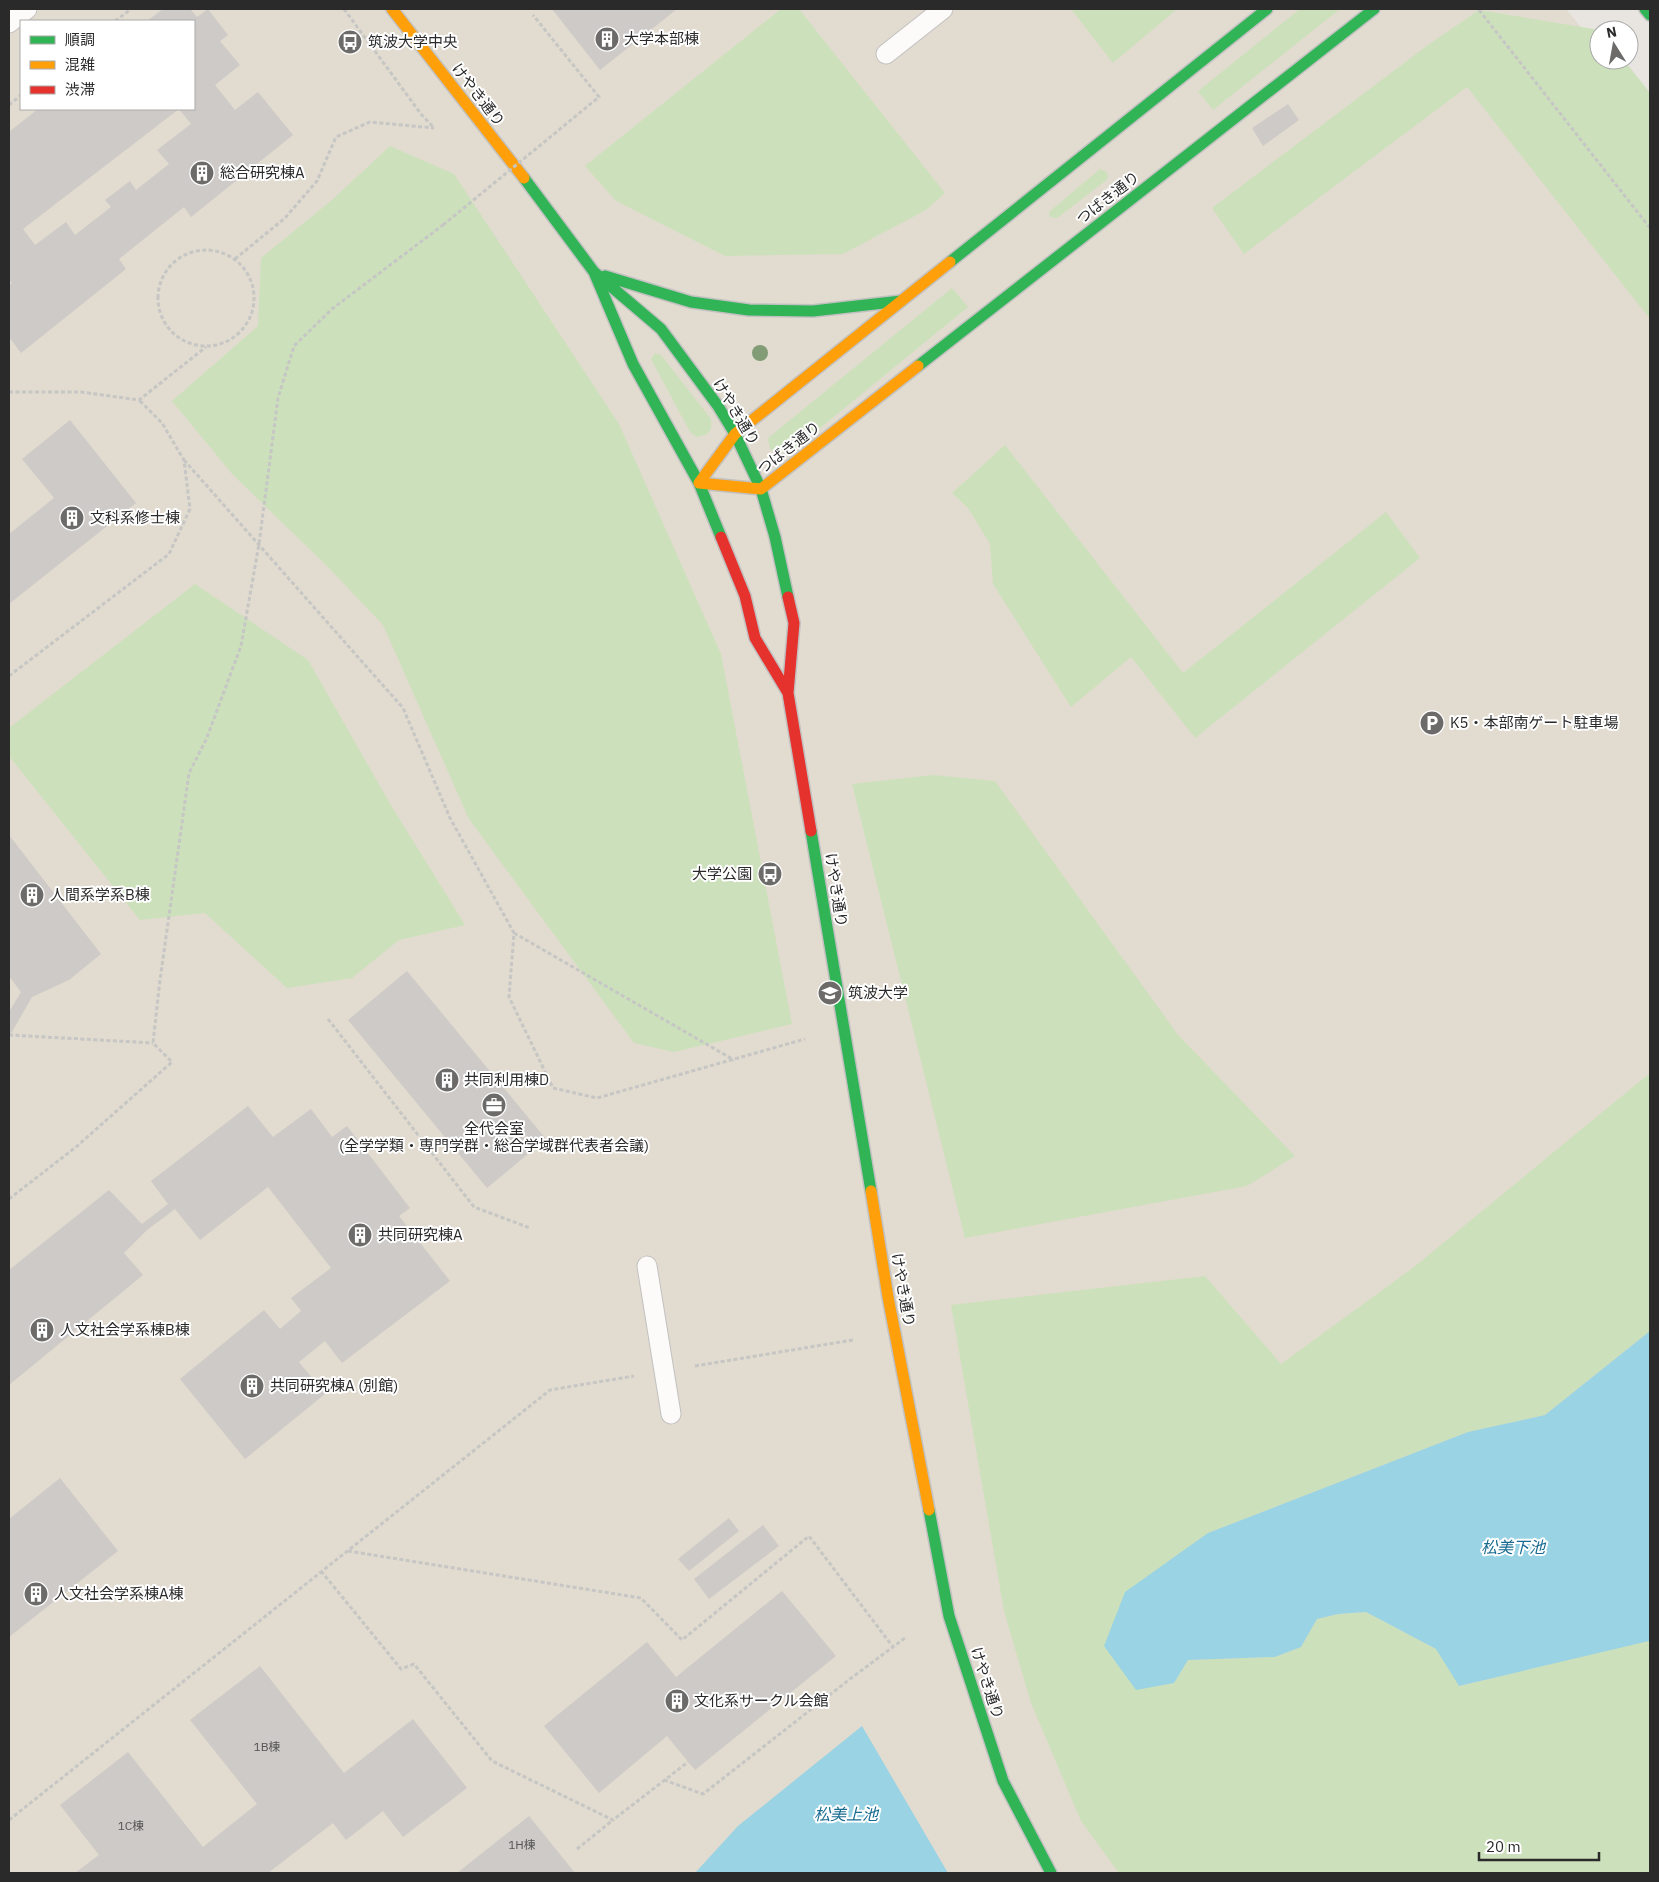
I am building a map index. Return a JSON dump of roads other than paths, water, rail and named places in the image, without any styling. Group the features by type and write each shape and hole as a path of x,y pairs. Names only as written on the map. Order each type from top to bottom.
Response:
{"street":[{"name":"けやき通り","path":"392,9 546,206 594,272 633,364 699,483 745,596 755,638 788,694"},
{"path":"699,483 736,434 1267,9"},
{"name":"つばき通り","path":"699,483 760,489 1374,9"},
{"path":"1645,9 1650,15"},
{"name":"けやき通り","path":"594,272 661,329 736,434 760,489 775,537 794,623 788,694 888,1297 949,1616 1003,1781 1043,1861 1051,1873"},
{"path":"594,272 691,302 749,310 813,311 901,301"}],"lane":[{"path":"9,24 27,9"},
{"path":"886,54 943,9"},
{"path":"647,1266 671,1414"}],"water":[{"name":"松美下池","path":"1650,1331 1649,1641 1459,1686 1436,1649 1366,1612 1338,1614 1317,1619 1301,1647 1275,1657 1188,1660 1174,1683 1136,1690 1104,1646 1125,1592 1208,1533 1468,1432 1545,1415"},
{"name":"松美上池","path":"862,1726 948,1873 695,1873 738,1826"}],"place":[{"name":"大学本部棟","path":"607,39"},
{"name":"筑波大学中央","path":"350,42"},
{"name":"総合研究棟A","path":"202,173"},
{"name":"文科系修士棟","path":"72,518"},
{"name":"K5・本部南ゲート駐車場","path":"1432,723"},
{"name":"大学公園","path":"770,874"},
{"name":"人間系学系B棟","path":"32,895"},
{"name":"筑波大学","path":"830,993"},
{"name":"共同利用棟D","path":"447,1080"},
{"name":"全代会室 (全学学類・専門学群・総合学域群代表者会議)","path":"494,1105"},
{"name":"共同研究棟A","path":"360,1235"},
{"name":"人文社会学系棟B棟","path":"42,1330"},
{"name":"共同研究棟A (別館)","path":"252,1386"},
{"name":"人文社会学系棟A棟","path":"36,1594"},
{"name":"文化系サークル会館","path":"677,1701"}]}
